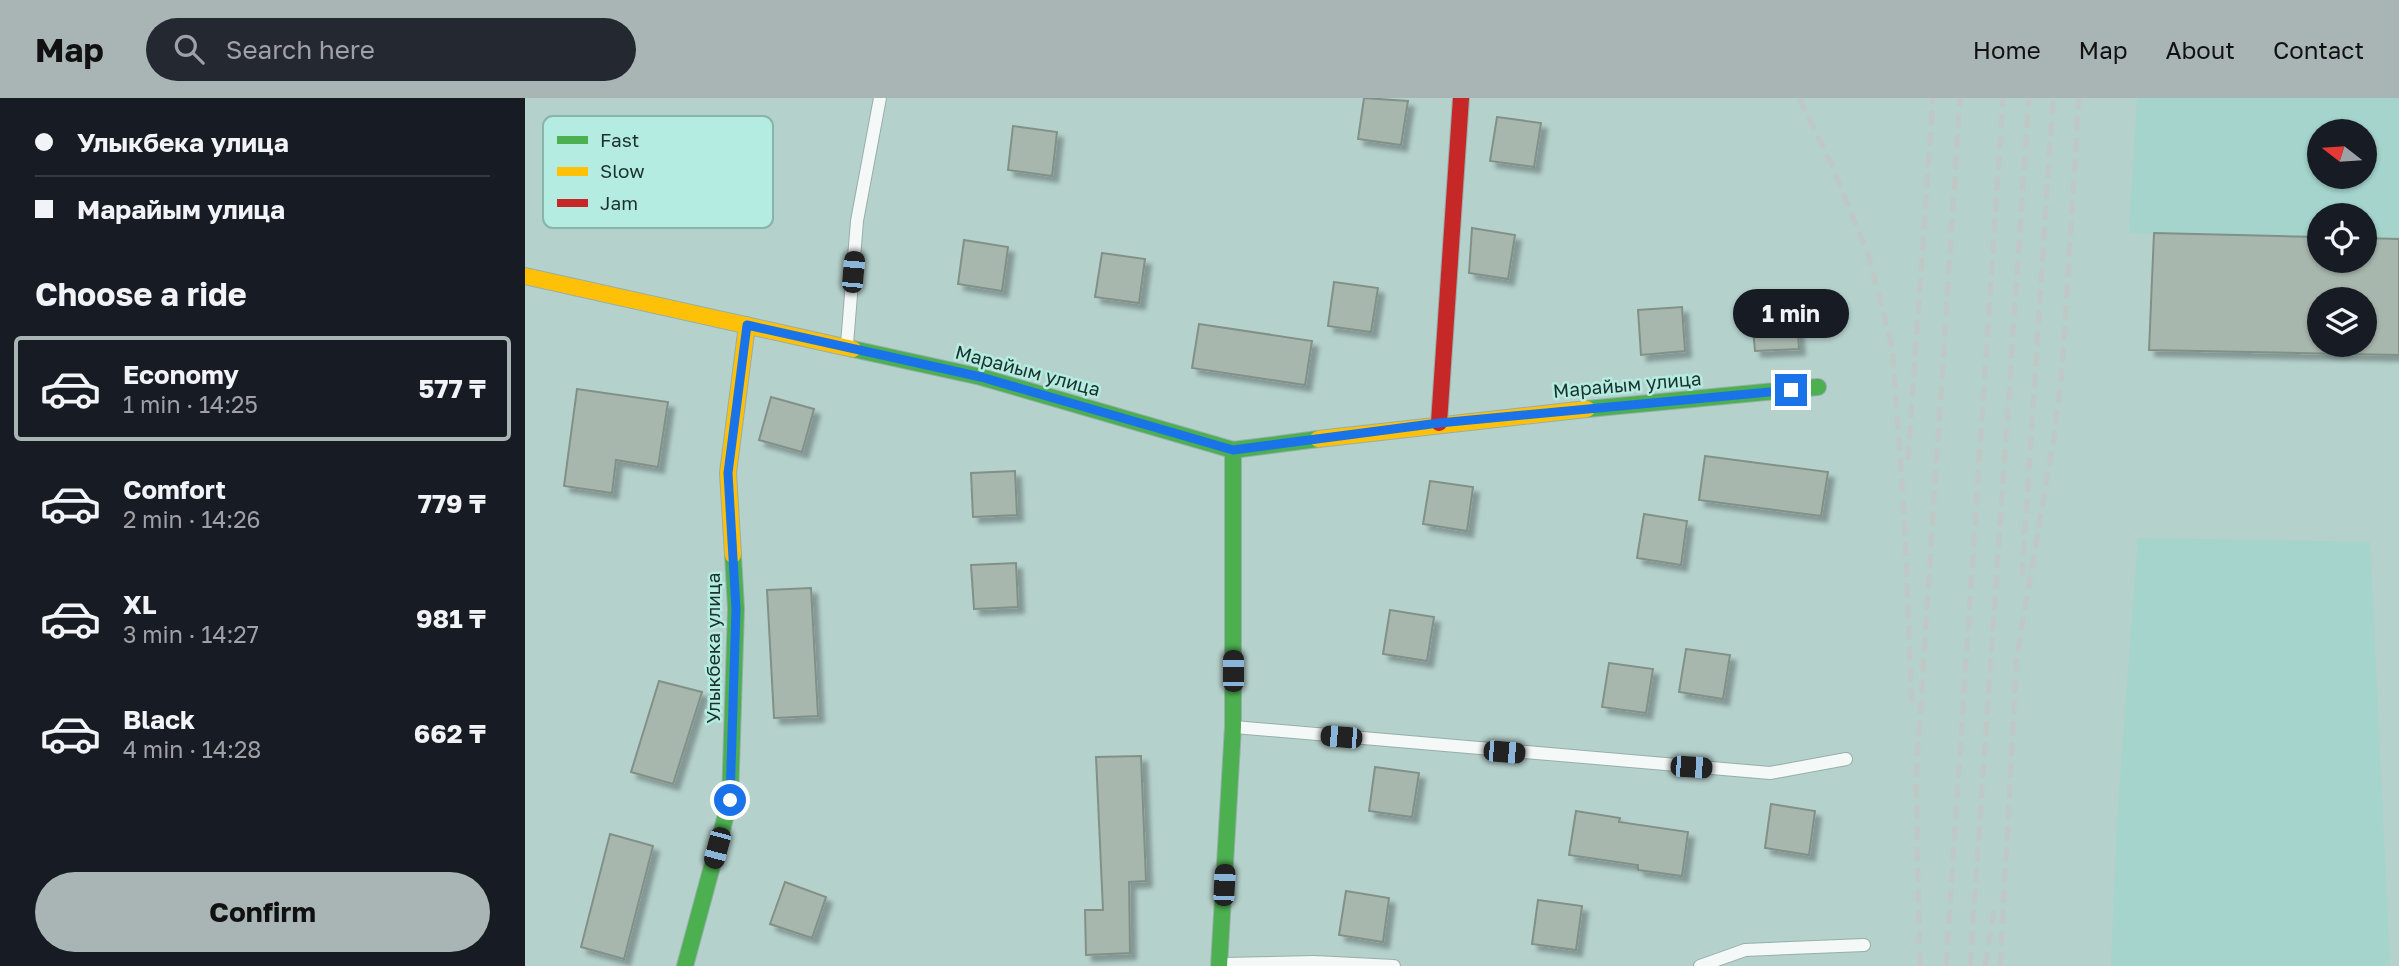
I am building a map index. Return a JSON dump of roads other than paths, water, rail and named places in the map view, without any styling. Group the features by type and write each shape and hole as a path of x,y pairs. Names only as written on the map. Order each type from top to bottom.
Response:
{"street":[{"path":"1439,423 1461,98"},
{"name":"Марайым улица","path":"525,276 981,377 1233,450 1439,423 1818,387"},
{"name":"Улыкбека улица","path":"685,966 730,800 736,609 728,473 747,325"},
{"path":"1219,965 1233,727 1233,450"}],"lane":[{"path":"846,347 857,221 880,98"},
{"path":"1233,727 1770,773 1846,758"},
{"path":"1700,966 1745,950 1864,945"},
{"path":"1219,965 1314,962 1394,966"}],"railway":[{"path":"1799,98 1831,163 1869,257 1892,347 1904,512 1912,708"},
{"path":"1908,460 1933,98"},
{"path":"1920,966 1916,778 1960,98"},
{"path":"1946,966 2003,98"},
{"path":"1970,966 2029,98"},
{"path":"2022,576 2053,98"},
{"path":"2000,966 2017,655 2054,438 2062,369 2079,98"},
{"path":"1985,966 1995,905"}]}
